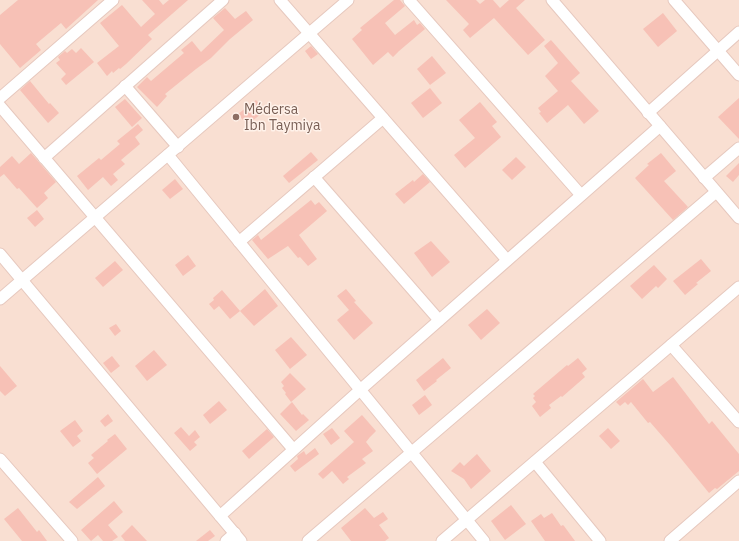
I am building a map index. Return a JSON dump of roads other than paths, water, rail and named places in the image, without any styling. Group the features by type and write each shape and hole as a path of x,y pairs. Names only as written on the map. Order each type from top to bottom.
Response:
{"street":[{"path":"0,98 113,0"},
{"path":"44,158 223,0"},
{"path":"280,0 507,260"},
{"path":"0,299 348,0"},
{"path":"409,0 581,196"},
{"path":"552,0 739,218"},
{"path":"674,0 739,75"},
{"path":"648,113 739,32"},
{"path":"125,86 178,147"},
{"path":"0,106 293,450"},
{"path":"239,242 383,118"},
{"path":"220,516 360,390 660,126"},
{"path":"704,178 739,148"},
{"path":"168,155 484,541"},
{"path":"314,178 439,320"},
{"path":"308,541 716,192"},
{"path":"0,254 238,537 226,541"},
{"path":"442,541 739,287"},
{"path":"672,345 739,422"},
{"path":"0,459 72,541"},
{"path":"535,462 600,541"},
{"path":"670,541 739,481"}],"place":[{"name":"Médersa Ibn Taymiya","path":"236,117"}]}
